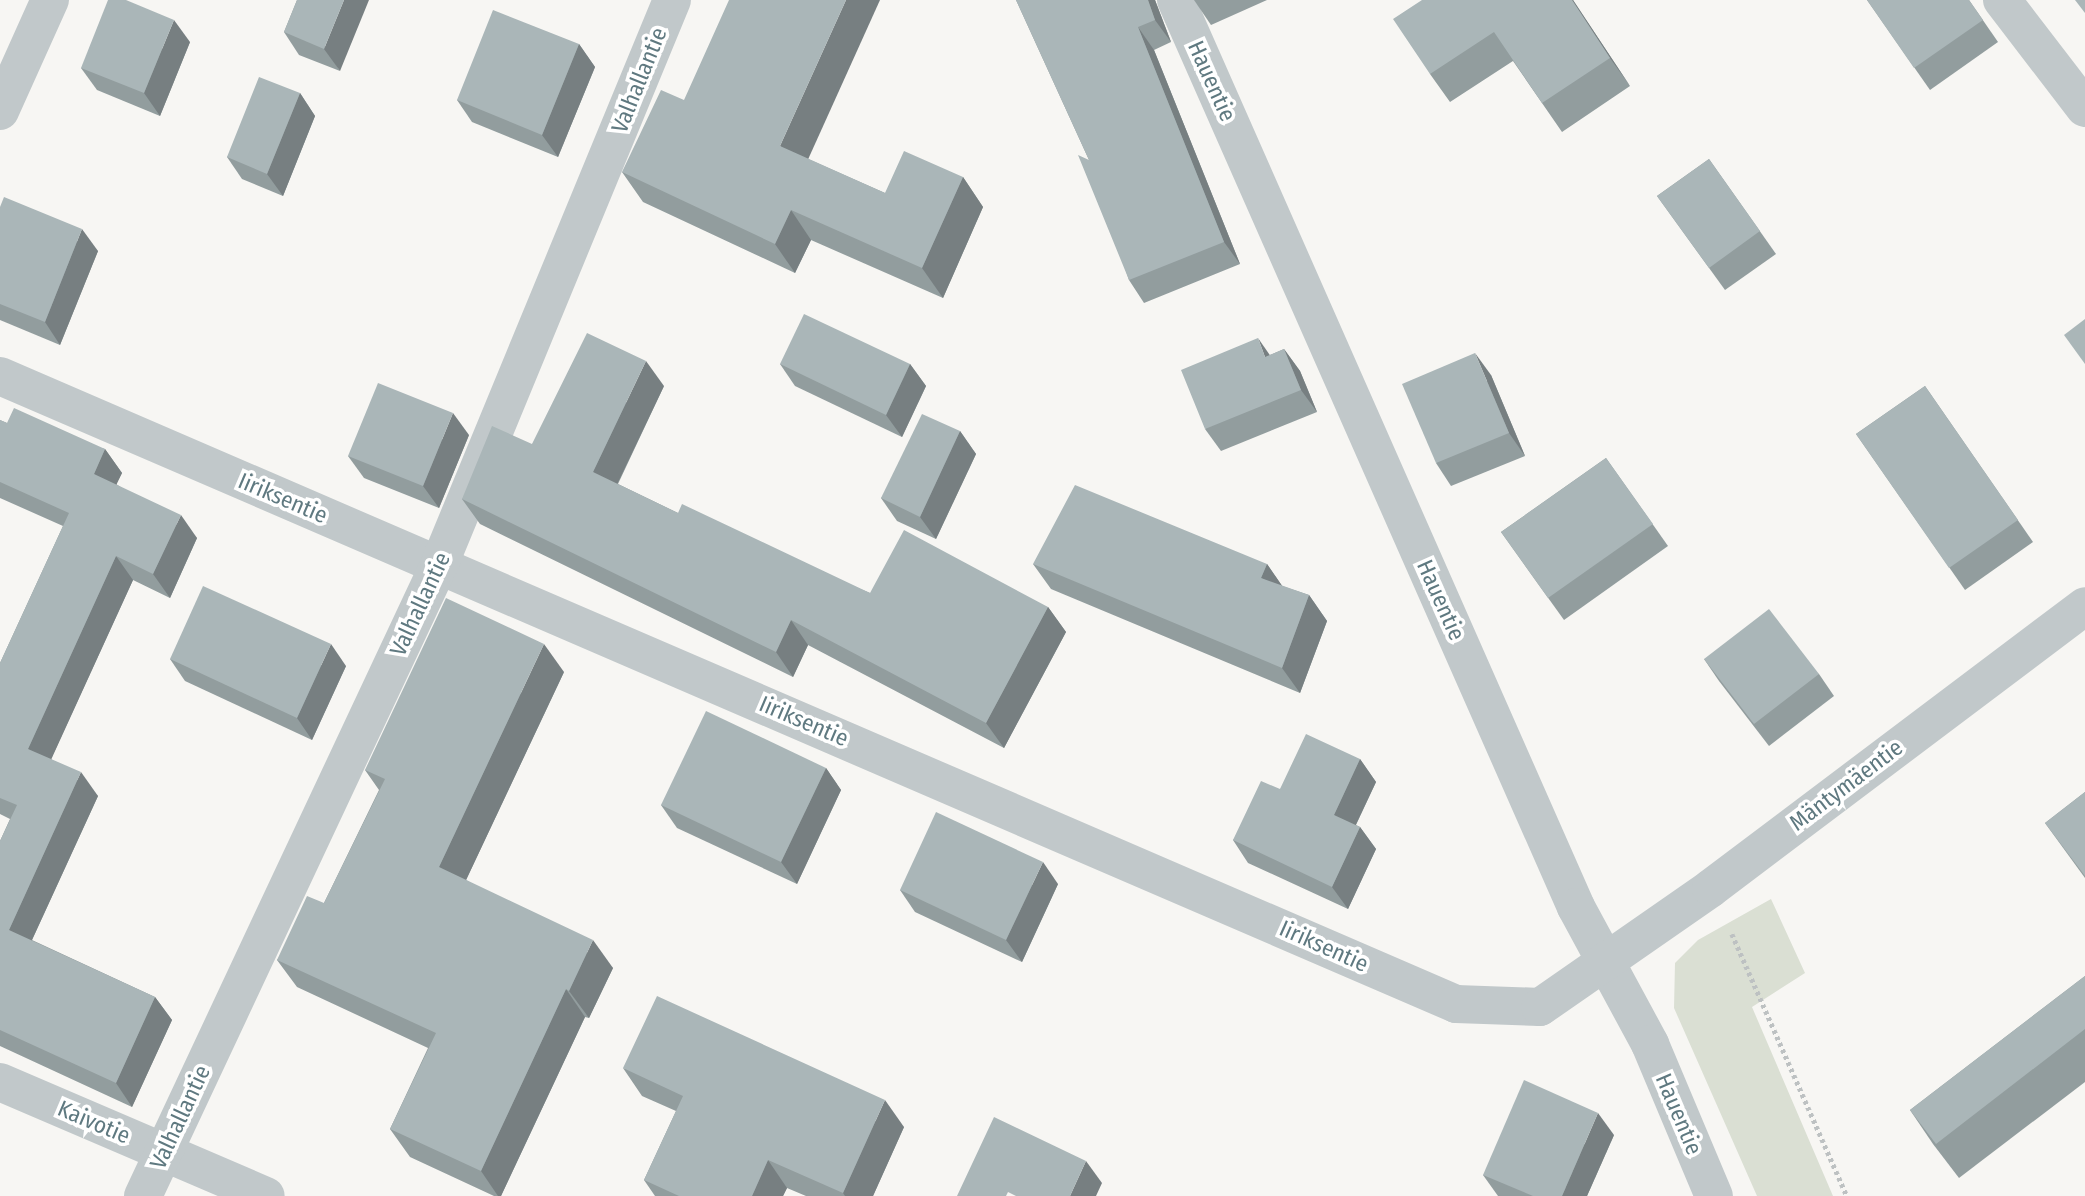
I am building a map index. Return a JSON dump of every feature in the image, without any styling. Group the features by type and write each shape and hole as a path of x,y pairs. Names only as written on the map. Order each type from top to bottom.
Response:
{"street":[{"path":"0,111 50,0"},
{"name":"Valhallantie","path":"143,1196 439,565 672,0"},
{"name":"Hauentie","path":"1176,0 1576,907 1650,1044 1714,1196"},
{"path":"2002,0 2085,108"},
{"name":"Iiriksentie","path":"0,376 1456,1004 1540,1007 1606,963"},
{"name":"Mäntymäentie","path":"1606,963 1711,888 2085,606"},
{"name":"Kaivotie","path":"0,1082 266,1196"}],"path":[{"path":"1711,888 1847,1196"}],"shaded area":[{"path":"1771,899 1805,973 1752,1007 1833,1196 1757,1196 1674,1008 1675,963 1698,940"}],"building":[{"path":"108,0 126,0 174,20 144,93 81,68"},
{"path":"297,0 344,0 324,49 284,32"},
{"path":"729,0 846,0 780,146 885,193 904,151 963,177 922,268 791,210 775,244 622,172 661,90 684,100"},
{"path":"1016,0 1148,0 1155,20 1138,27 1224,242 1129,280 1078,155 1089,160"},
{"path":"1422,0 1572,0 1610,58 1542,103 1494,32 1430,74 1393,19"},
{"path":"1867,0 1969,0 1983,20 1914,68"},
{"path":"2075,0 2085,0 2085,13"},
{"path":"493,10 579,44 542,135 457,100"},
{"path":"259,77 300,93 267,174 227,157"},
{"path":"1709,159 1760,231 1709,268 1657,196"},
{"path":"4,197 82,229 45,322 0,304 0,207"},
{"path":"804,314 910,364 886,415 780,364"},
{"path":"2085,319 2085,364 2064,335"},
{"path":"587,333 646,361 593,472 678,513 682,504 870,593 904,530 1048,607 986,723 791,620 776,652 462,499 492,426 532,444"},
{"path":"1258,338 1265,357 1284,349 1301,390 1205,429 1181,370"},
{"path":"1475,353 1509,433 1436,463 1402,384"},
{"path":"378,383 453,413 423,486 348,456"},
{"path":"1925,386 2018,520 1949,568 1856,434"},
{"path":"14,408 105,449 94,474 181,515 153,574 116,556 28,749 81,772 9,930 155,997 116,1083 0,1030 0,841 17,805 0,798 0,663 69,513 0,482 0,420 7,423"},
{"path":"922,414 960,431 920,517 881,498"},
{"path":"1606,458 1653,524 1548,598 1501,532"},
{"path":"1075,485 1267,564 1261,578 1309,595 1282,668 1033,564"},
{"path":"203,586 331,644 297,718 170,659"},
{"path":"446,598 544,644 439,867 593,940 569,991 566,989 481,1171 390,1129 436,1033 277,960 307,896 324,903 385,779 365,770"},
{"path":"1769,609 1819,674 1754,724 1704,659"},
{"path":"706,711 826,768 781,862 661,805"},
{"path":"1306,734 1360,759 1334,815 1360,827 1332,887 1233,840 1261,781 1280,789"},
{"path":"2085,792 2085,876 2045,823"},
{"path":"936,812 1043,862 1006,940 900,890"},
{"path":"2085,976 2085,1029 1936,1144 1910,1110"},
{"path":"657,996 885,1100 843,1193 768,1160 752,1196 679,1196 644,1180 683,1096 623,1068"},
{"path":"1524,1080 1598,1113 1562,1196 1533,1196 1483,1175"},
{"path":"994,1117 1086,1161 1070,1196 1016,1196 1008,1192 1006,1196 957,1196"}]}
